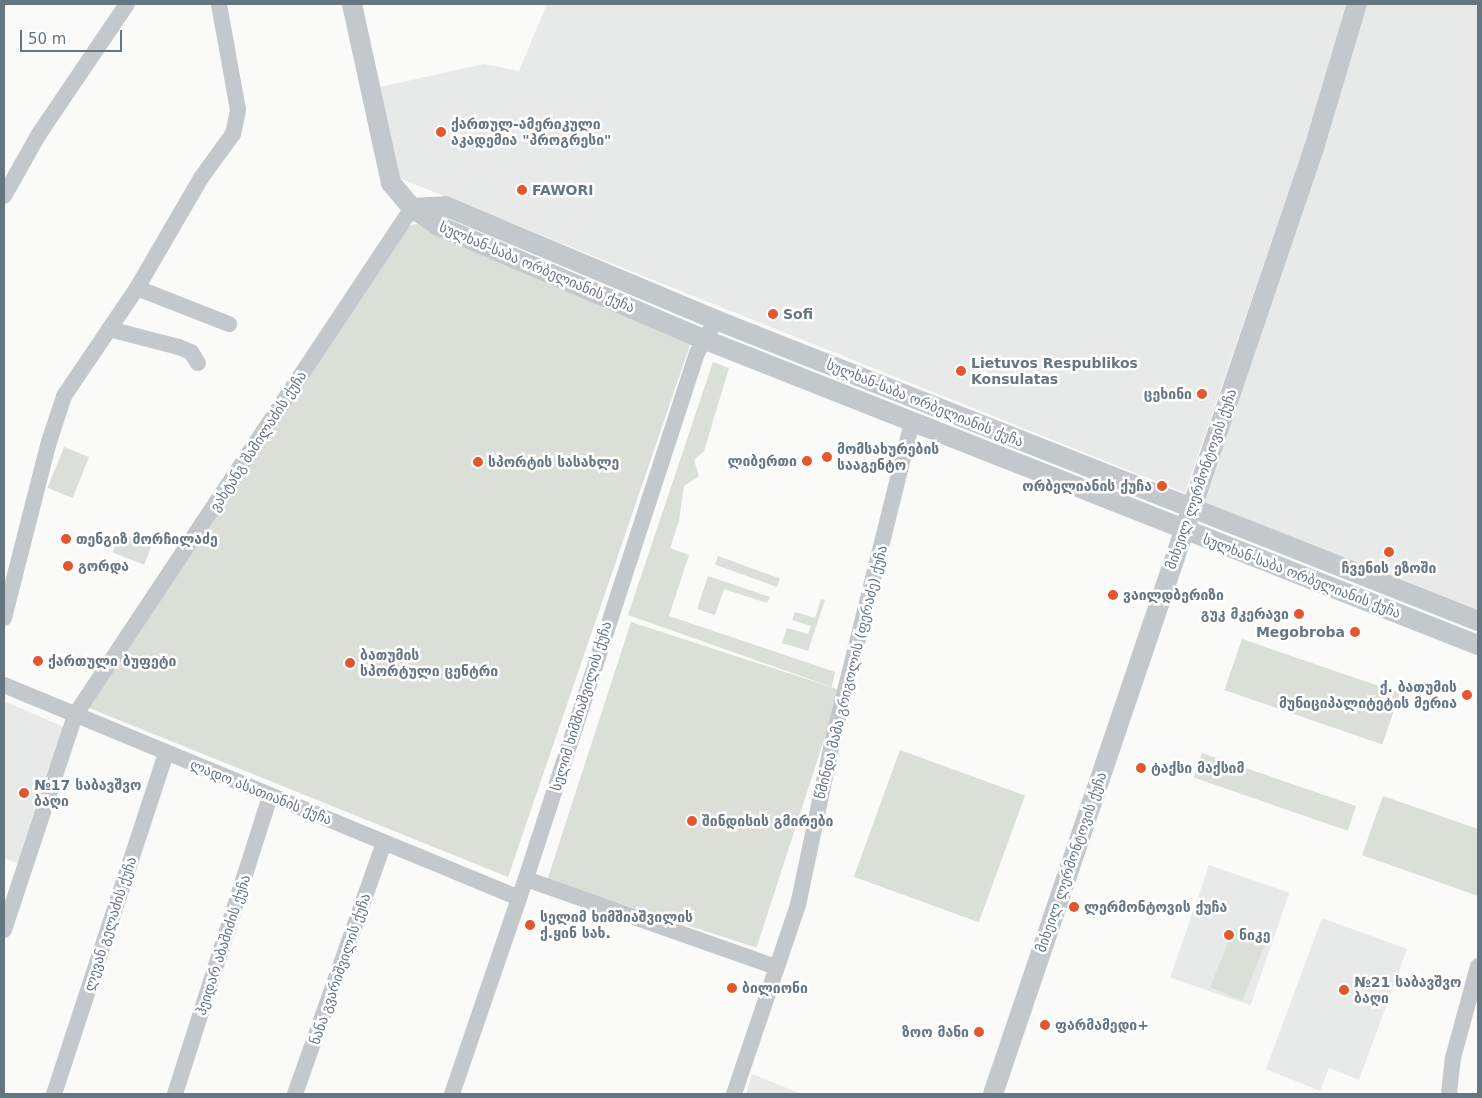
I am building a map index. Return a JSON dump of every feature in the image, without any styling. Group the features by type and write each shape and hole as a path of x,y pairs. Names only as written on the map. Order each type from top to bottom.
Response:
{"street":[{"path":"4,196 39,134 127,4"},
{"path":"4,618 49,442 64,396 138,288 201,178 233,134 238,110 219,4"},
{"path":"352,4 391,183 412,208"},
{"name":"მიხეილ ლერმონტოვის ქუჩა","path":"992,1094 1314,148 1358,4"},
{"name":"სულხან-საბა ორბელიანის ქუჩა","path":"412,208 445,206 716,320 1478,621"},
{"name":"სულხან-საბა ორბელიანის ქუჩა","path":"412,208 439,226 702,339 1478,645"},
{"name":"ვახტანგ შამილაძის ქუჩა","path":"4,930 75,715 412,208"},
{"path":"138,288 229,324"},
{"name":"სელიმ ხიმშიაშვილის ქუჩა","path":"452,1094 526,879 613,605 702,339 716,320"},
{"path":"109,329 179,347 191,352 198,363"},
{"name":"წმინდა მამა გრიგოლის (ფერაძე) ქუჩა","path":"734,1094 798,905 832,743 912,421"},
{"name":"ლადო ასათიანის ქუჩა","path":"4,685 519,898"},
{"name":"ლევან გელაძის ქუჩა","path":"54,1094 166,753"},
{"name":"ჰეიდარ აბაშიძის ქუჩა","path":"175,1094 270,796"},
{"name":"ნანა გვარიშვილის ქუჩა","path":"295,1094 384,843"},
{"path":"526,879 776,967"},
{"path":"1449,1094 1453,1058 1478,966"}],"shaded area":[{"path":"547,4 1353,4 1185,493 399,178 380,87 484,64 519,71"},
{"path":"1365,4 1478,4 1478,617 1196,507"},
{"path":"416,224 691,342 508,877 89,708 406,227"},
{"path":"713,362 729,368 704,451 694,460 699,476 684,486 679,521 670,548 689,555 669,616 835,672 832,687 628,615"},
{"path":"64,447 89,457 73,498 48,488"},
{"path":"120,533 152,545 144,565 112,553"},
{"path":"718,556 780,579 777,587 715,564"},
{"path":"708,576 770,597 767,603 724,589 715,615 697,609"},
{"path":"821,599 825,600 808,651 782,643 787,628 808,634 811,626 792,620 795,612 815,618"},
{"path":"631,622 840,690 756,948 547,880"},
{"path":"1242,639 1400,693 1382,744 1224,690"},
{"name":"№17 საბავშვო ბაღი","path":"4,701 66,728 20,864 4,858"},
{"path":"900,750 1025,795 979,922 854,877"},
{"path":"1202,753 1356,806 1348,831 1194,778"},
{"path":"1383,796 1478,829 1478,896 1362,855"},
{"name":"ნიკე","path":"1209,865 1289,893 1251,1005 1170,978"},
{"name":"№21 საბავშვო ბაღი","path":"1322,918 1407,949 1359,1080 1329,1068 1320,1091 1266,1069"},
{"path":"1234,928 1266,941 1242,1000 1210,987"},
{"path":"752,1074 802,1094 746,1094"}],"place":[{"name":"ქართულ-ამერიკული აკადემია \"პროგრესი\"","path":"441,132"},
{"name":"FAWORI","path":"522,190"},
{"name":"Sofi","path":"773,314"},
{"name":"Lietuvos Respublikos Konsulatas","path":"961,371"},
{"name":"ცეხინი","path":"1202,394"},
{"name":"მომსახურების სააგენტო","path":"827,457"},
{"name":"ლიბერთი","path":"807,461"},
{"name":"სპორტის სასახლე","path":"478,462"},
{"name":"ორბელიანის ქუჩა","path":"1162,486"},
{"name":"თენგიზ მორჩილაძე","path":"66,539"},
{"name":"ჩვენის ეზოში","path":"1389,552"},
{"name":"გორდა","path":"68,566"},
{"name":"ვაილდბერიზი","path":"1113,595"},
{"name":"გუკ მკერავი","path":"1299,614"},
{"name":"Megobroba","path":"1355,632"},
{"name":"ქართული ბუფეტი","path":"38,661"},
{"name":"ბათუმის სპორტული ცენტრი","path":"350,663"},
{"name":"ქ. ბათუმის მუნიციპალიტეტის მერია","path":"1467,695"},
{"name":"ტაქსი მაქსიმ","path":"1141,768"},
{"name":"№17 საბავშვო ბაღი","path":"24,793"},
{"name":"შინდისის გმირები","path":"692,821"},
{"name":"ლერმონტოვის ქუჩა","path":"1074,907"},
{"name":"სელიმ ხიმშიაშვილის ქ.ყინ სახ.","path":"530,925"},
{"name":"ნიკე","path":"1229,935"},
{"name":"ბილიონი","path":"732,988"},
{"name":"№21 საბავშვო ბაღი","path":"1344,990"},
{"name":"ფარმამედი+","path":"1045,1025"},
{"name":"ზოო მანი","path":"979,1032"}]}
